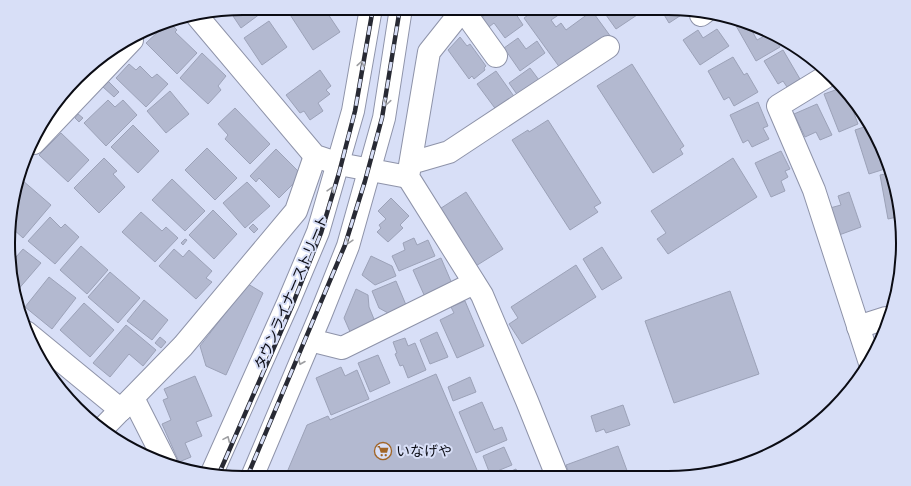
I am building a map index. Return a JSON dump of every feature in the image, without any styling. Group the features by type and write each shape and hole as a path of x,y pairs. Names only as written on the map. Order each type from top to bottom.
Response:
{"street":[{"name":"タウンライナーストリート","path":"214,469 318,232 339,164 353,111 370,15"},
{"path":"255,471 348,246 384,118 400,15"},
{"path":"458,15 429,52 410,170 482,295 555,471"},
{"path":"467,15 496,56"},
{"path":"199,19 315,156 339,164 370,170 410,170 449,152 608,47"},
{"path":"46,129 83,83 119,51"},
{"path":"824,78 778,106 814,190 867,354"},
{"path":"106,425 187,342 296,211 315,156"},
{"path":"310,340 342,348 474,283"},
{"path":"858,327 883,319"},
{"path":"37,340 127,404 161,456"}],"building":[{"path":"232,15 259,15 241,28"},
{"path":"290,15 329,15 340,32 313,50"},
{"path":"485,15 517,15 523,25 505,38 494,23 485,30 478,20"},
{"path":"528,15 558,15 551,20 556,27 561,23 566,30 587,15 595,15 611,37 563,72 524,18"},
{"path":"606,15 637,15 616,29"},
{"path":"664,15 681,15 669,23"},
{"path":"269,21 287,47 262,65 244,38"},
{"path":"173,26 177,30 175,32 197,53 177,74 146,43 159,31 160,32"},
{"path":"736,26 752,31 757,40 764,36 778,44 780,47 756,61"},
{"path":"717,29 729,46 700,65 683,40 698,30 703,38"},
{"path":"460,37 467,46 470,44 486,66 484,68 485,70 474,79 472,76 469,79 448,50"},
{"path":"518,38 526,49 537,41 545,53 520,71 504,48"},
{"path":"783,50 800,79 787,87 783,81 778,84 764,61"},
{"path":"202,53 226,76 218,86 221,90 208,104 180,78"},
{"path":"733,57 744,75 747,73 758,92 734,106 729,97 724,100 708,71"},
{"path":"129,64 136,70 140,66 152,78 157,74 168,84 146,107 116,78"},
{"path":"632,64 684,146 680,149 683,154 653,173 597,86"},
{"path":"530,68 542,84 521,100 509,83"},
{"path":"320,70 331,86 326,90 330,94 318,103 323,111 310,120 304,111 300,113 286,95"},
{"path":"496,71 518,102 500,115 477,84"},
{"path":"108,81 119,92 114,97 103,87"},
{"path":"836,90 852,108 858,124 839,132 824,94"},
{"path":"170,91 189,114 166,133 147,111"},
{"path":"108,100 115,107 123,100 137,115 106,146 84,123"},
{"path":"758,102 768,126 763,128 769,139 752,147 748,140 743,143 730,115"},
{"path":"817,104 832,135 820,140 816,132 805,137 794,114"},
{"path":"235,108 270,144 250,164 225,139 228,135 218,124"},
{"path":"78,114 83,118 79,122 75,118"},
{"path":"548,120 601,203 594,207 598,212 570,230 512,140 528,130 529,132"},
{"path":"133,125 159,151 138,173 111,147"},
{"path":"864,127 879,156 884,169 869,174 855,130"},
{"path":"61,133 89,160 68,182 39,155"},
{"path":"207,148 237,178 215,200 185,170"},
{"path":"276,149 302,175 279,198 259,178 256,182 250,176"},
{"path":"781,151 790,169 785,171 788,177 781,181 785,191 771,197 755,163"},
{"path":"104,158 117,171 113,174 125,187 99,213 74,188"},
{"path":"733,158 757,197 668,254 657,239 666,233 651,211"},
{"path":"885,174 892,199 895,218 888,219 880,175"},
{"path":"172,179 205,211 185,231 152,200"},
{"path":"24,181 51,205 23,238 15,231"},
{"path":"247,182 270,206 245,228 223,203"},
{"path":"466,192 503,249 471,269 435,212"},
{"path":"849,192 861,227 839,235 830,208 841,205 838,196"},
{"path":"391,198 409,216 400,225 403,228 388,242 377,232 381,228 379,225 386,219 378,211"},
{"path":"213,210 237,234 214,259 189,235"},
{"path":"141,212 162,231 166,227 178,238 155,262 122,232"},
{"path":"50,217 61,228 65,224 79,237 55,264 28,241"},
{"path":"253,224 258,229 254,233 249,228"},
{"path":"414,238 417,245 428,240 435,256 399,271 392,256 405,250 403,243"},
{"path":"185,239 187,240 183,245 181,243"},
{"path":"81,246 108,270 87,294 60,270"},
{"path":"602,247 622,278 602,290 583,259"},
{"path":"23,249 41,263 19,288 19,287 15,258"},
{"path":"174,249 183,257 189,250 212,271 206,278 212,282 196,299 159,266"},
{"path":"371,256 392,266 396,276 375,285 362,275"},
{"path":"441,258 453,286 425,297 413,270"},
{"path":"576,265 596,297 522,344 509,324 518,318 511,307"},
{"path":"110,272 140,298 118,323 88,297"},
{"path":"49,277 76,298 52,329 25,307"},
{"path":"396,281 406,305 388,313 379,308 372,291"},
{"path":"248,284 263,293 226,375 206,366 200,346"},
{"path":"356,289 368,295 369,307 376,324 351,334 344,318"},
{"path":"730,291 759,374 674,403 645,321"},
{"path":"144,300 168,320 152,340 127,321"},
{"path":"465,301 484,346 457,358 440,320 454,313 451,307"},
{"path":"84,303 114,330 90,357 60,330"},
{"path":"126,325 156,350 143,366 129,354 110,377 93,363"},
{"path":"437,332 448,357 430,364 420,340"},
{"path":"160,337 166,342 161,348 155,343"},
{"path":"405,338 408,346 415,343 426,370 408,378 403,365 400,366 395,354 397,353 393,342"},
{"path":"378,355 390,383 370,392 358,363"},
{"path":"341,367 345,376 357,370 369,399 331,415 316,378"},
{"name":"いなげや","path":"436,374 477,471 288,471 307,425 328,416 330,420"},
{"path":"195,376 212,416 196,422 202,436 185,443 191,457 180,462 162,424 171,420 163,400 168,398 164,389"},
{"path":"470,377 476,392 453,401 448,387"},
{"path":"482,402 494,430 502,427 507,440 476,453 459,412"},
{"path":"623,405 630,425 606,433 604,429 596,432 591,416"},
{"path":"618,446 627,471 568,471 566,465"},
{"path":"504,447 512,465 497,471 489,471 483,456"}],"railway":[{"path":"221,470 292,306 321,233 339,173 355,111 372,15"},
{"path":"250,471 345,245 365,181 382,118 399,15"}],"place":[{"name":"いなげや","path":"383,451"}]}
